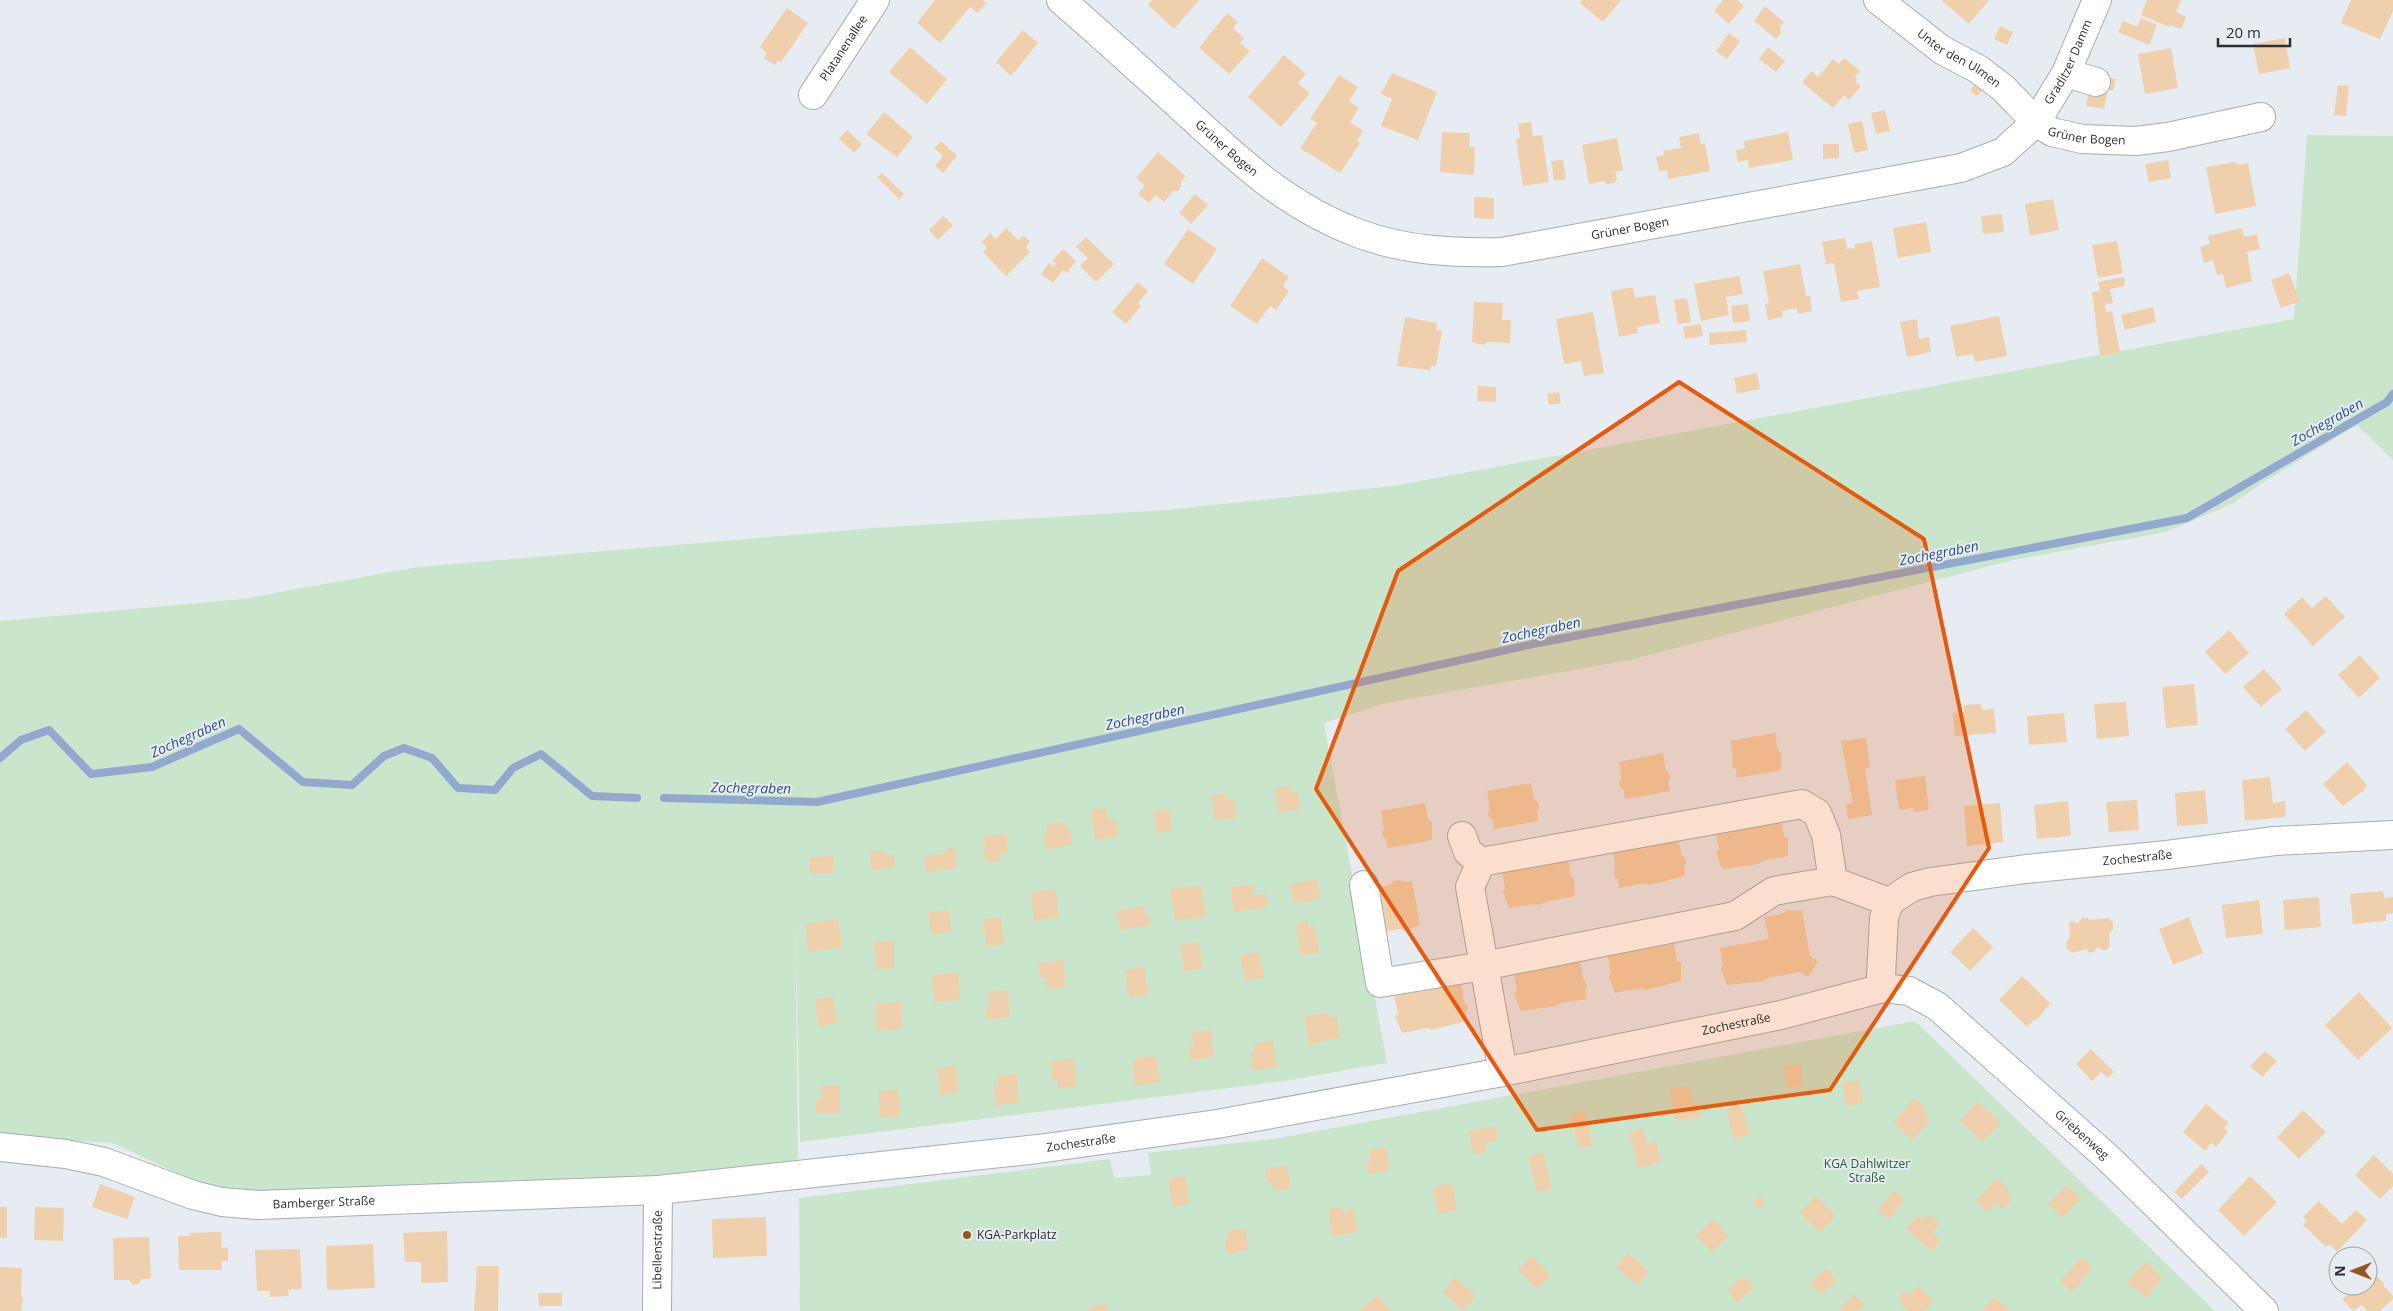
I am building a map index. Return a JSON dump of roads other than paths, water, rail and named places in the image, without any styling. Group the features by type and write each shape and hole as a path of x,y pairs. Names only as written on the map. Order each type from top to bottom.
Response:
{"street":[{"name":"Platanenallee","path":"813,95 875,0"},
{"name":"Grüner Bogen","path":"1060,0 1094,28 1234,156 1275,190 1304,209 1361,234 1413,248 1444,252 1502,252 1961,168 2003,152 2036,122 2052,132 2082,139 2136,141 2168,137 2261,117"},
{"name":"Unter den Ulmen","path":"1878,0 1942,50 1978,70 2002,88 2036,122"},
{"name":"Graditzer Damm","path":"2036,122 2066,73 2097,0"},
{"path":"2066,73 2096,82"},
{"path":"1462,836 1468,852 1481,862 1802,804 1817,813 1826,835 1833,881"},
{"name":"Zochestraße","path":"1889,902 1912,887 1930,882 2017,870 2167,855 2275,841 2393,835"},
{"path":"1481,862 1470,887 1503,1072"},
{"path":"1364,885 1380,983 1483,966 1734,916 1774,891 1833,881 1889,902 1884,918 1881,976 1883,988"},
{"name":"Zochestraße","path":"658,1190 1114,1138 1305,1110 1782,1015 1883,988"},
{"name":"Griebenweg","path":"1883,988 1909,991 1937,1006 2108,1158 2264,1311"},
{"name":"Bamberger Straße","path":"0,1147 66,1154 104,1162 193,1195 222,1202 258,1204 658,1190"},
{"name":"Libellenstraße","path":"657,1311 658,1190"}],"waterway":[{"name":"Zochegraben","path":"664,798 817,802 1533,644 2187,518 2387,402 2393,394"},
{"name":"Zochegraben","path":"0,758 21,740 49,730 91,774 152,767 239,729 303,782 352,785 384,756 404,748 432,758 458,788 495,790 513,768 541,754 592,796 637,798"}],"place":[{"name":"KGA-Parkplatz","path":"967,1235"}],"park label":[{"name":"KGA Dahlwitzer Straße","path":"1867,1171"}]}
